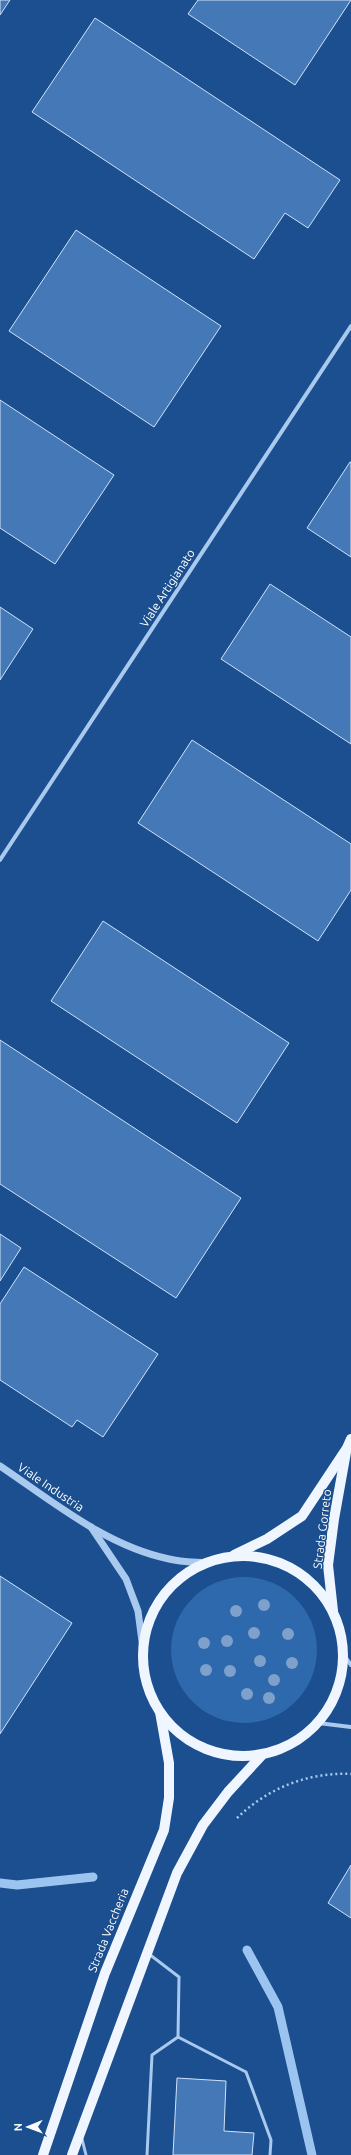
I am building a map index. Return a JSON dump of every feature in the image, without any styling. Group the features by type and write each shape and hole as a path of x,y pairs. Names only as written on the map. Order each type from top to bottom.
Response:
{"main road":[{"name":"Strada Gorreto","path":"232,1556 267,1539 302,1516 349,1444"},
{"name":"Strada Gorreto","path":"334,1613 328,1565 334,1520 349,1444"},
{"path":"232,1556 263,1558 292,1569 316,1588 334,1613 341,1633 344,1654 341,1679 332,1702 318,1723 293,1744 262,1755 233,1756 204,1749 179,1734 160,1712 146,1682 143,1649 149,1622 162,1597 182,1577 206,1563 232,1556"},
{"name":"Strada Vaccheria","path":"43,2155 105,1973 164,1830 170,1798 169,1763 160,1712"},
{"path":"72,2155 177,1873 203,1825 228,1792 262,1755"}],"street":[{"name":"Viale Artigianato","path":"0,860 351,326"},
{"name":"Viale Industria","path":"0,1466 90,1527 136,1549 169,1559 206,1563"},
{"name":"Viale Industria","path":"90,1527 126,1579 138,1611 143,1649"},
{"path":"344,1654 351,1665"},
{"path":"318,1723 351,1727"}],"lane":[{"path":"147,1953 179,1977 178,2038"},
{"path":"147,2155 152,2055 178,2038"},
{"path":"178,2038 246,2072 271,2140 270,2155"},
{"path":"80,2133 86,2155"}],"path":[{"path":"236,1818 253,1802 291,1783 328,1773 351,1774"}],"shaded area":[{"path":"237,1577 251,1577 265,1580 285,1589 296,1598 305,1609 314,1629 317,1650 314,1671 305,1691 296,1702 285,1711 265,1720 251,1723 237,1723 223,1720 203,1711 192,1702 183,1691 174,1671 171,1657 171,1643 174,1629 183,1609 192,1598 203,1589 223,1580"}],"building":[{"path":"0,0 10,0 0,15"},
{"path":"198,0 351,0 295,85 188,14"},
{"path":"95,18 340,180 308,228 285,213 254,259 32,112"},
{"path":"76,230 221,326 154,427 9,331"},
{"path":"0,400 114,475 55,564 0,528"},
{"path":"351,462 351,557 307,528"},
{"path":"270,584 351,637 351,744 221,659"},
{"path":"0,607 33,629 0,680"},
{"path":"192,740 351,844 351,890 318,941 138,823"},
{"path":"103,921 289,1043 237,1123 51,1001"},
{"path":"0,1040 241,1198 176,1298 0,1184"},
{"path":"0,1234 21,1248 0,1281"},
{"path":"24,1267 158,1354 103,1437 77,1420 72,1427 0,1380 0,1304"},
{"path":"0,1576 72,1623 0,1734"},
{"path":"351,1865 351,1918 328,1903"},
{"path":"177,2078 226,2081 224,2131 254,2133 252,2155 173,2155"}],"waterway":[{"path":"0,1883 17,1885 93,1877"},
{"path":"247,1950 278,2007 312,2155"}]}
